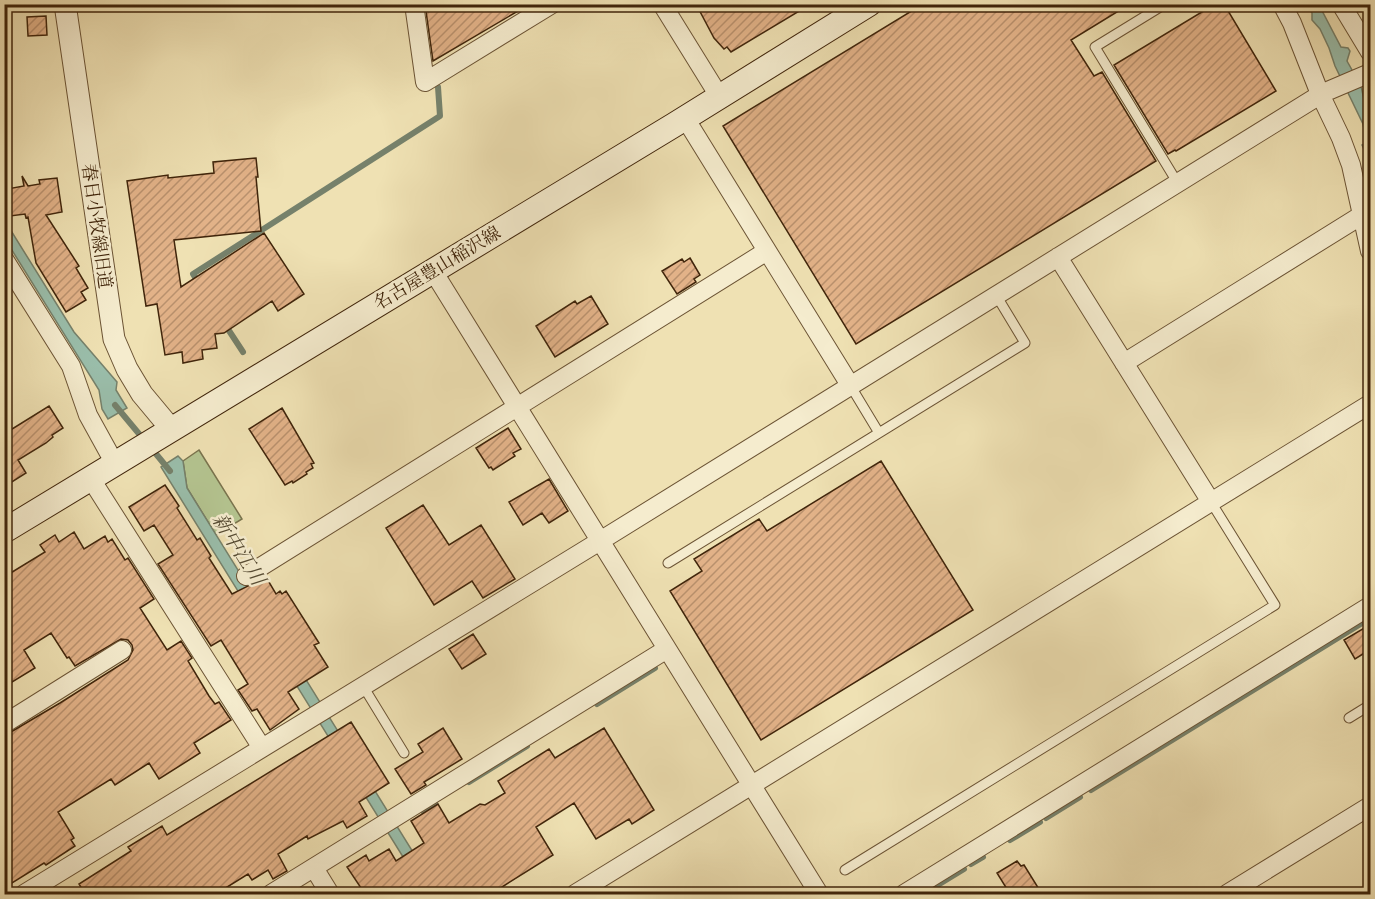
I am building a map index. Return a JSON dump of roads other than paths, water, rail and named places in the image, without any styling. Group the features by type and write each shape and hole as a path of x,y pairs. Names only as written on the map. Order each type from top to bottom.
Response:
{"main road":[{"name":"名古屋豊山稲沢線","path":"4,531 869,4"}],"street":[{"name":"春日小牧線旧道","path":"65,4 114,339 127,369 169,432"},
{"path":"414,4 425,82 552,4"},
{"path":"662,4 719,96"},
{"path":"1282,4 1351,165 1371,251"},
{"path":"1341,4 1371,52"},
{"path":"24,894 600,541 1321,94 1371,74"},
{"path":"685,118 850,385"},
{"path":"1124,363 1362,215"},
{"path":"246,576 767,251"},
{"path":"1058,257 1211,502"},
{"path":"4,259 71,366 88,415 123,460"},
{"path":"433,271 819,894"},
{"path":"575,894 1371,404"},
{"path":"91,479 262,748"},
{"path":"904,894 1371,606"},
{"path":"272,894 667,649"},
{"path":"4,724 122,650"},
{"path":"1227,894 1371,807"},
{"path":"314,868 330,894"}],"lane":[{"path":"1165,4 1095,46 1177,182"},
{"path":"668,563 1025,343 996,295"},
{"path":"850,385 879,433"},
{"path":"846,870 1275,605 1211,502"},
{"path":"363,686 404,753"},
{"path":"1349,717 1371,705"}],"waterway":[{"path":"199,284 193,274 440,116 438,87"},
{"path":"224,323 243,352"},
{"name":"新中江川","path":"115,405 145,441"},
{"name":"新中江川","path":"152,449 170,471"},
{"path":"1091,790 1367,620"},
{"path":"597,704 655,668"},
{"path":"469,782 527,746"},
{"path":"1046,818 1080,797"},
{"path":"423,811 435,803"},
{"path":"1010,840 1040,822"},
{"path":"971,864 983,857"},
{"path":"923,894 964,869"}]}
